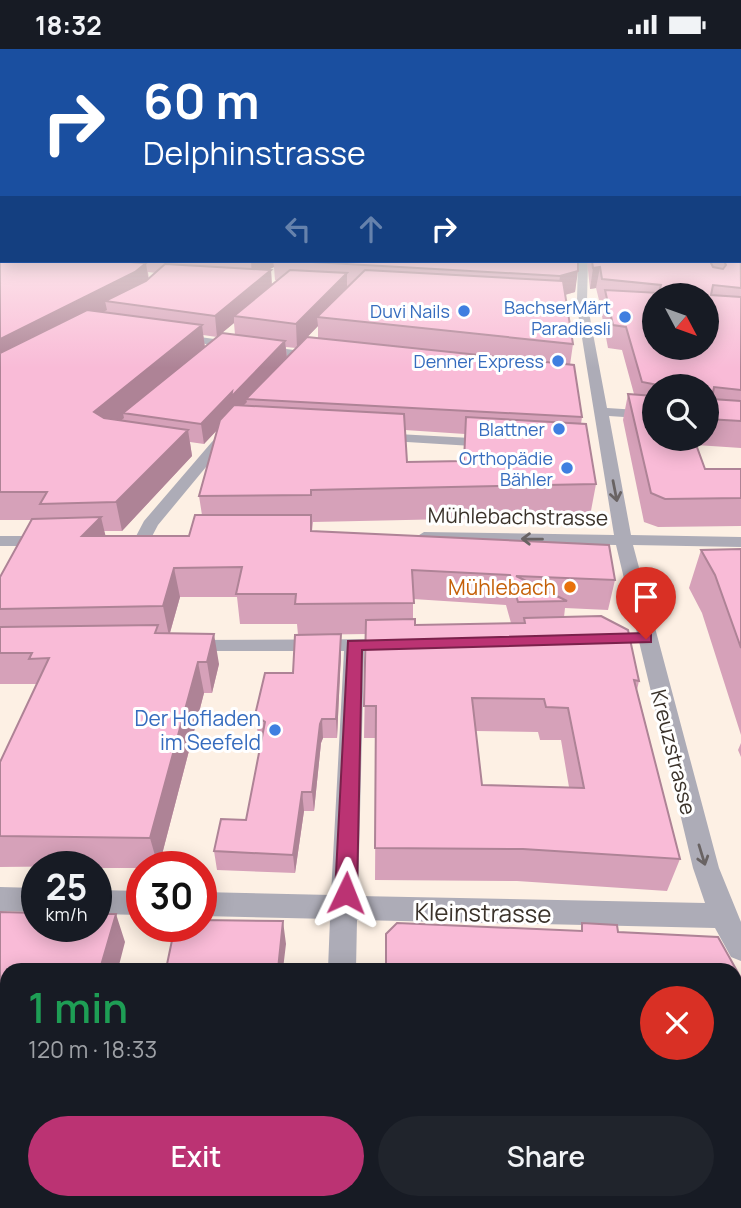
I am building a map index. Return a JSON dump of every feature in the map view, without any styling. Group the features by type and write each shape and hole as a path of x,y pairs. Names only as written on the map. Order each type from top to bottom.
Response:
{"street":[{"name":"Kreuzstrasse","path":"583,263 582,303 588,383 600,412 598,449 624,541 687,804 723,916 741,948"},
{"path":"582,303 611,299 642,301"},
{"path":"560,303 642,308"},
{"path":"204,357 232,333"},
{"path":"170,336 307,352 287,369"},
{"path":"600,412 642,414"},
{"path":"167,537 135,540 150,524 202,451 238,427"},
{"path":"362,436 509,444"},
{"name":"Mühlebachstrasse","path":"406,537 741,542"},
{"path":"0,541 64,541"},
{"path":"621,639 646,639"},
{"path":"176,646 405,643"},
{"path":"342,963 354,645"},
{"path":"0,899 21,900"},
{"name":"Kleinstrasse","path":"217,905 345,910 723,916"}],"building":[{"path":"0,263 146,263 135,272 0,339"},
{"path":"329,263 578,263 578,271 560,276"},
{"path":"592,263 711,263 713,267 723,269 725,263 741,263 741,288 719,286 719,283 642,283 602,279 600,267 593,268"},
{"path":"165,264 271,270 215,316 105,301 146,281"},
{"path":"290,270 347,273 296,324 234,316"},
{"path":"365,270 563,281 573,344 317,317"},
{"path":"605,290 642,292 642,361 719,361 719,296 741,297 741,390 719,388 719,374 642,374 642,382 626,327 613,325"},
{"path":"87,310 202,325 94,412 104,418 188,430 116,502 40,504 47,492 0,492 0,353"},
{"path":"222,333 285,341 201,424 123,413"},
{"path":"307,337 574,365 582,417 246,399"},
{"path":"628,394 642,395 642,451 698,451 705,469 741,469 741,498 665,499 651,493"},
{"path":"719,399 741,401 741,421 719,420"},
{"path":"234,405 404,414 407,462 464,461 466,417 586,424 596,484 311,490 311,495 199,496 220,420"},
{"path":"195,515 311,515 311,531 609,545 615,580 516,576 567,601 518,602 510,575 412,570 414,603 295,604 296,594 236,594 242,567 174,568 163,606 0,609 0,577 32,519 101,517 82,536 189,536"},
{"path":"741,549 741,648 715,575 701,550"},
{"path":"601,616 628,630 639,681 634,680 680,859 523,849 375,848 376,706 364,706 366,620 415,619 415,625 525,623 524,618","holes":["472,698 544,699 546,707 568,708 584,788 482,785"]},
{"path":"158,625 155,633 214,634 207,662 198,662 150,838 0,836 0,762 49,658 29,659 32,653 0,653 0,627"},
{"path":"341,634 336,719 322,719 320,724 312,792 302,792 293,855 214,851 221,819 246,820 265,722 255,715 265,673 293,673 295,635"},
{"path":"0,912 21,913 21,942 108,942 102,963 0,963"},
{"path":"217,920 283,921 279,963 167,963 172,942 217,942"},
{"path":"397,923 582,931 582,923 617,925 618,932 718,937 733,963 386,963 386,934"}],"tram line":[{"path":"548,304 642,309"}],"place":[{"name":"Duvi Nails","path":"464,311"},
{"name":"BachserMärt Paradiesli","path":"625,317"},
{"name":"Denner Express","path":"558,361"},
{"name":"Blattner","path":"559,429"},
{"name":"Orthopädie Bähler","path":"567,468"},
{"name":"Mühlebach","path":"570,587"},
{"name":"Der Hofladen im Seefeld","path":"275,730"}],"route":[{"path":"346,893 354,645 646,639"}]}
